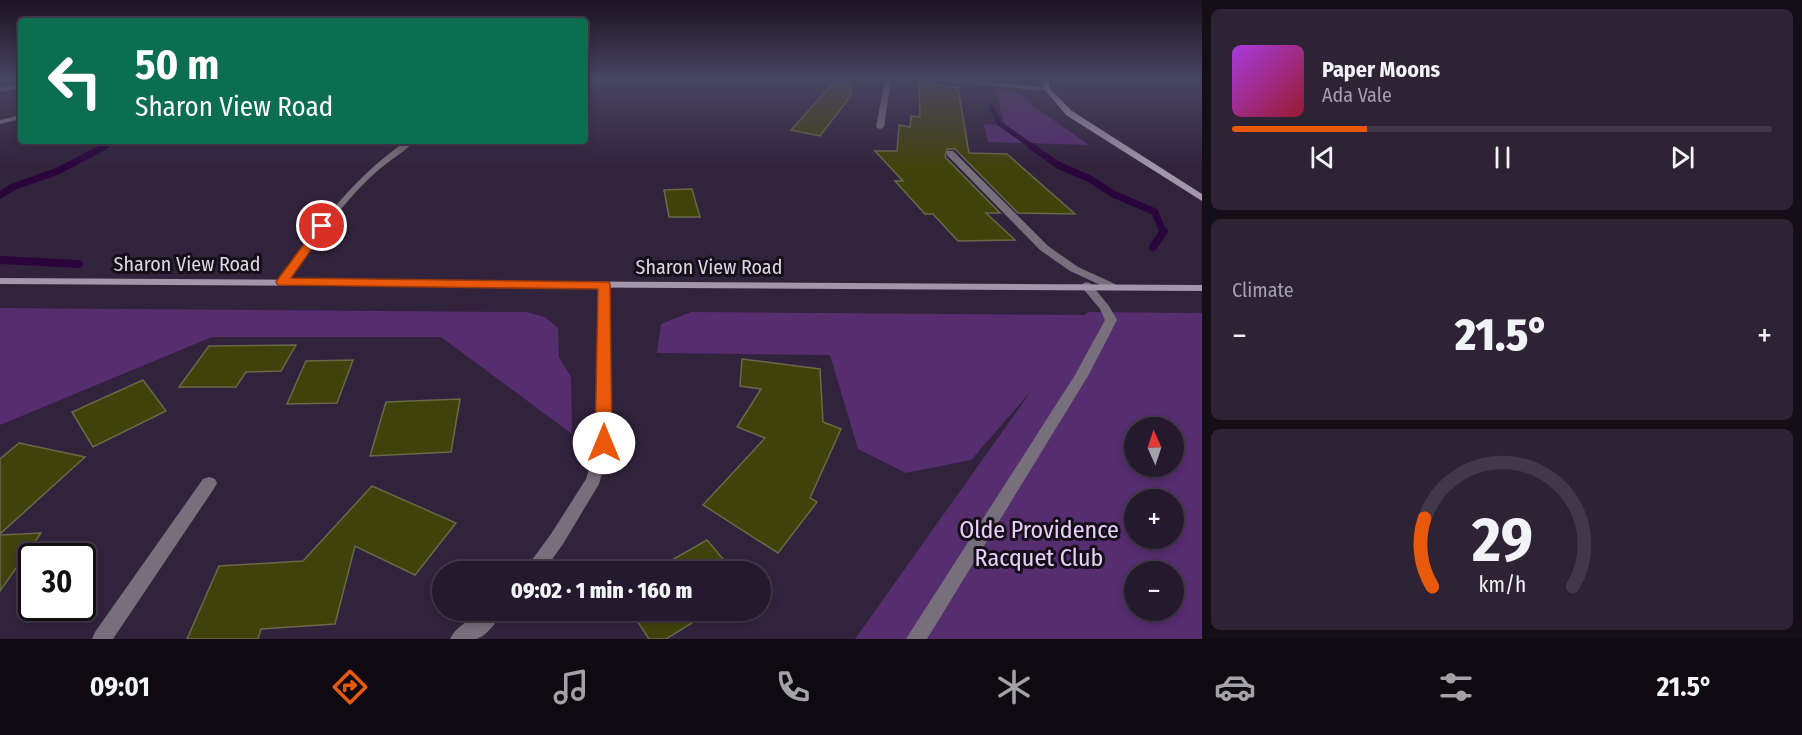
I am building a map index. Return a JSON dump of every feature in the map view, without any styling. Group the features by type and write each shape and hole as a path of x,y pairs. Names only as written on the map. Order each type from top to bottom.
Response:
{"street":[{"path":"880,127 883,109"},
{"path":"1066,109 1202,198"},
{"path":"0,122 18,118"},
{"path":"282,282 335,208 362,180 407,144"},
{"path":"950,153 1044,248 1074,269 1111,286"},
{"name":"Sharon View Road","path":"0,281 1086,285 1202,288"},
{"path":"540,561 557,539 593,480 604,443 604,285"},
{"path":"916,639 1081,376 1111,320 1106,308 1086,285"},
{"path":"102,639 209,483"},
{"path":"460,639 484,621"}],"green space":[{"path":"1000,109 1037,109 1089,145 988,142 984,124 1005,126"},
{"path":"0,308 526,312 545,317 558,328 559,357 571,377 572,434 441,337 212,337 0,425"},
{"name":"Olde Providence Racquet Club","path":"691,312 1085,315 1088,312 1202,313 1202,639 855,639 1032,390 971,460 906,473 858,449 830,355 657,353 661,324"}],"building":[{"path":"810,109 841,109 820,136 791,130"},
{"path":"920,109 962,109 969,153 1007,154 1075,214 1018,213 955,149 947,149 945,157 1000,213 986,213 1015,240 958,241 933,214 925,214 895,181 903,181 875,151 897,151 899,125 910,127 911,116 920,117"},
{"path":"692,189 700,217 669,217 664,190"},
{"path":"296,345 281,371 246,372 236,387 179,387 209,346"},
{"path":"742,359 820,369 823,422 841,429 810,498 817,502 778,553 703,505 765,438 737,427 761,389 740,386"},
{"path":"353,360 337,403 287,404 306,361"},
{"path":"143,380 166,411 93,447 72,412"},
{"path":"460,399 451,452 370,456 386,402"},
{"path":"19,443 85,457 0,534 0,459"},
{"path":"372,486 456,523 415,575 355,546 335,624 261,629 258,639 187,639 219,566 303,561"},
{"path":"41,533 34,543 18,543 18,566 0,591 0,535"},
{"path":"707,540 725,561 670,561"},
{"path":"637,621 695,621 666,639 649,639"}],"waterway":[{"path":"992,109 1000,124 1033,147"},
{"path":"103,147 108,144"},
{"path":"0,195 13,187 58,171 105,146"},
{"path":"1031,146 1058,165 1090,179 1113,194 1155,212 1163,232"},
{"path":"1153,247 1164,231"},
{"path":"0,260 79,264"}],"route":[{"path":"322,226 282,282 604,285 604,443"}]}
